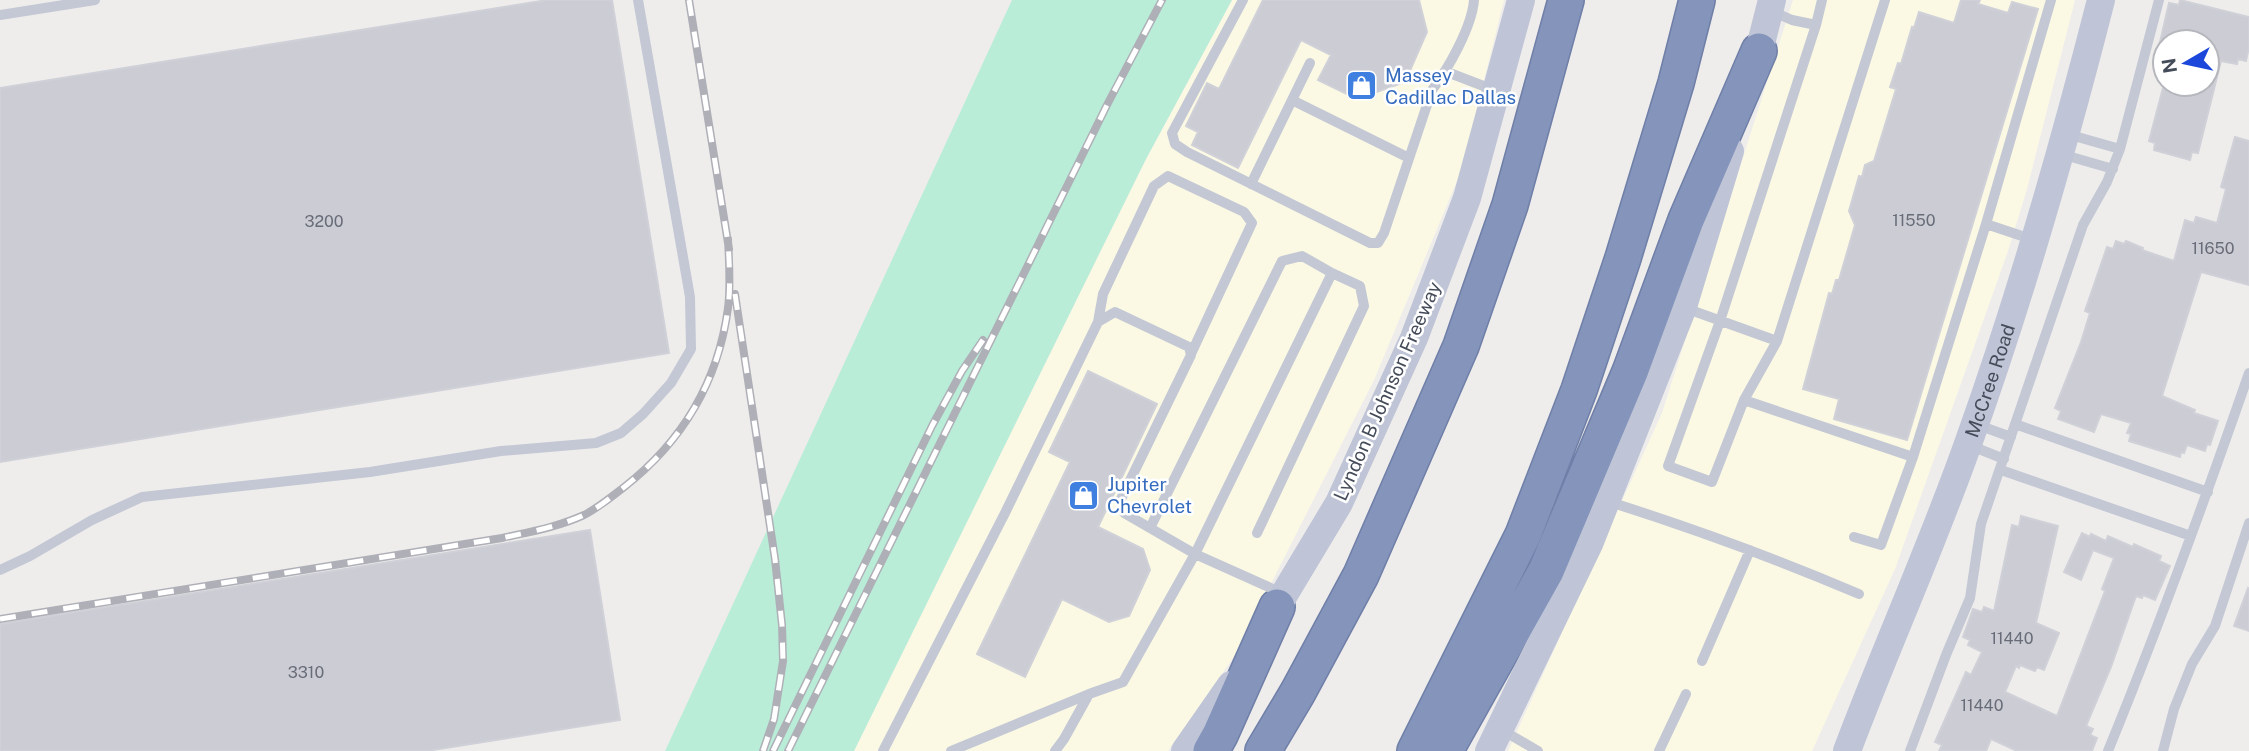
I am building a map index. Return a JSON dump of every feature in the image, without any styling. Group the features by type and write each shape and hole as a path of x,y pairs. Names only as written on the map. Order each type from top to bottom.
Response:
{"highway":[{"path":"1264,751 1361,575 1461,346 1510,205 1566,0"},
{"path":"1415,751 1523,535 1579,390 1623,258 1672,95 1697,0"},
{"path":"1445,751 1546,571 1630,372 1686,220 1759,51"},
{"path":"1211,751 1281,600"}],"main road":[{"name":"Lyndon B Johnson Freeway","path":"1185,751 1236,678 1339,503 1414,338 1467,198 1521,0"},
{"name":"McCree Road","path":"1850,750 1972,435 2064,144 2101,0"},
{"path":"1495,740 1589,544 1683,307 1772,5"}],"lane":[{"path":"0,15 95,0"},
{"path":"0,570 92,520 142,497 370,472 501,451 596,443 621,433 643,414 671,383 691,349 690,298 638,0"},
{"path":"1243,0 1172,133 1175,144 1370,243 1378,243 1384,233 1432,90 1447,72 1472,14 1474,0"},
{"path":"1822,0 1720,321 1668,466 1717,483 1744,400 1777,341 1885,0"},
{"path":"1854,537 1881,545 1913,457 1986,224 2051,0"},
{"path":"1910,751 1970,598 1981,524 2083,225 2113,169 2120,149 2159,0"},
{"path":"1772,5 1792,20 1816,25"},
{"path":"1251,184 1310,63"},
{"path":"1447,72 1495,90"},
{"path":"1292,100 1409,158"},
{"path":"2064,144 2120,149"},
{"path":"2064,144 2113,169"},
{"path":"883,751 1005,513 1098,322 1103,294 1154,186 1168,176 1244,212 1252,223 1120,501 1124,513 1281,600"},
{"path":"1986,224 2035,240"},
{"path":"1150,528 1282,261 1302,256 1360,286 1364,306 1256,533"},
{"path":"951,751 1124,682 1195,554 1332,273"},
{"path":"1683,307 1777,341"},
{"path":"1098,322 1115,312 1189,347 1191,355"},
{"path":"2108,751 2208,492 2249,373"},
{"path":"1744,400 1913,457"},
{"path":"2015,424 2208,492"},
{"path":"1972,435 2011,437"},
{"path":"1972,435 2004,459"},
{"path":"2001,470 2191,536"},
{"path":"1606,500 1706,533 1859,594"},
{"path":"2163,751 2174,709 2192,664 2215,626 2249,523"},
{"path":"1702,661 1750,550"},
{"path":"1055,751 1089,694"},
{"path":"1659,751 1686,694"},
{"path":"1495,740 1538,751"}],"shaded area":[{"path":"1232,0 1504,0 1462,169 1374,380 1235,655 1168,751 854,751 1146,159"},
{"path":"1793,0 2075,0 2027,189 2008,251 1895,569 1812,751 1508,751 1662,413"}],"green space":[{"path":"1012,0 1232,0 1146,159 854,751 665,751"}],"building":[{"path":"547,0 612,0 669,353 0,462 0,88"},
{"name":"Massey Cadillac Dallas","path":"1263,0 1419,0 1427,32 1405,82 1357,99 1318,80 1331,55 1301,40 1238,168 1192,145 1198,132 1186,126 1207,83 1219,89"},
{"path":"1961,0 1980,0 1978,4 2008,13 2012,2 2038,9 1907,440 1834,419 1839,399 1803,389 1829,293 1832,294 1836,280 1839,280 1855,225 1849,211 1859,176 1862,177 1865,165 1874,161 1896,89 1890,87 1898,63 1901,64 1912,27 1914,28 1919,12 1954,23"},
{"path":"2180,0 2249,17 2246,61 2238,59 2237,64 2221,61 2221,28 2163,28 2169,3 2179,5"},
{"path":"2160,98 2212,98 2198,153 2192,152 2190,160 2154,150 2155,143 2149,141"},
{"path":"2235,137 2249,141 2249,285 2201,272 2162,396 2195,410 2194,413 2218,421 2210,445 2207,444 2205,451 2187,445 2180,457 2129,441 2131,434 2127,433 2131,423 2101,414 2094,432 2058,419 2061,411 2055,408 2081,342 2090,313 2085,311 2107,247 2113,249 2116,241 2124,244 2126,241 2143,248 2142,250 2174,261 2185,220 2194,223 2196,217 2217,223 2226,189 2221,187"},
{"name":"Jupiter Chevrolet","path":"1088,371 1157,404 1098,527 1143,549 1150,570 1129,616 1109,622 1062,599 1025,677 977,654 1070,462 1049,452"},
{"path":"2021,516 2058,526 2036,623 2059,633 2044,670 2037,667 2035,671 2016,666 2005,692 2057,716 2105,591 2102,589 2114,558 2093,550 2081,580 2064,572 2082,533 2106,541 2108,536 2133,547 2134,544 2161,556 2159,561 2170,566 2155,600 2143,595 2142,598 2136,596 2111,667 2086,726 2093,729 2090,735 2097,738 2092,751 2017,751 1991,739 1986,751 1939,751 1942,745 1935,742 1966,672 1971,675 1982,652 1968,645 1970,640 1963,637 1973,609 1982,612 1984,607 1994,611 2012,525 2019,527"},
{"path":"590,530 620,720 427,751 0,751 0,624"},
{"path":"2249,589 2249,631 2234,626"}],"railway":[{"path":"689,0 729,249"},
{"path":"788,751 1108,103 1162,0"},
{"path":"0,619 502,538 554,526 584,515 644,470 680,431 694,409 716,361 723,335 730,282 728,239"},
{"path":"735,294 775,559 782,625 783,661 774,719 763,751"},
{"path":"773,751 932,426 962,371 983,340"}],"place":[{"name":"Massey Cadillac Dallas","path":"1362,86"},
{"name":"Jupiter Chevrolet","path":"1084,495"}]}
